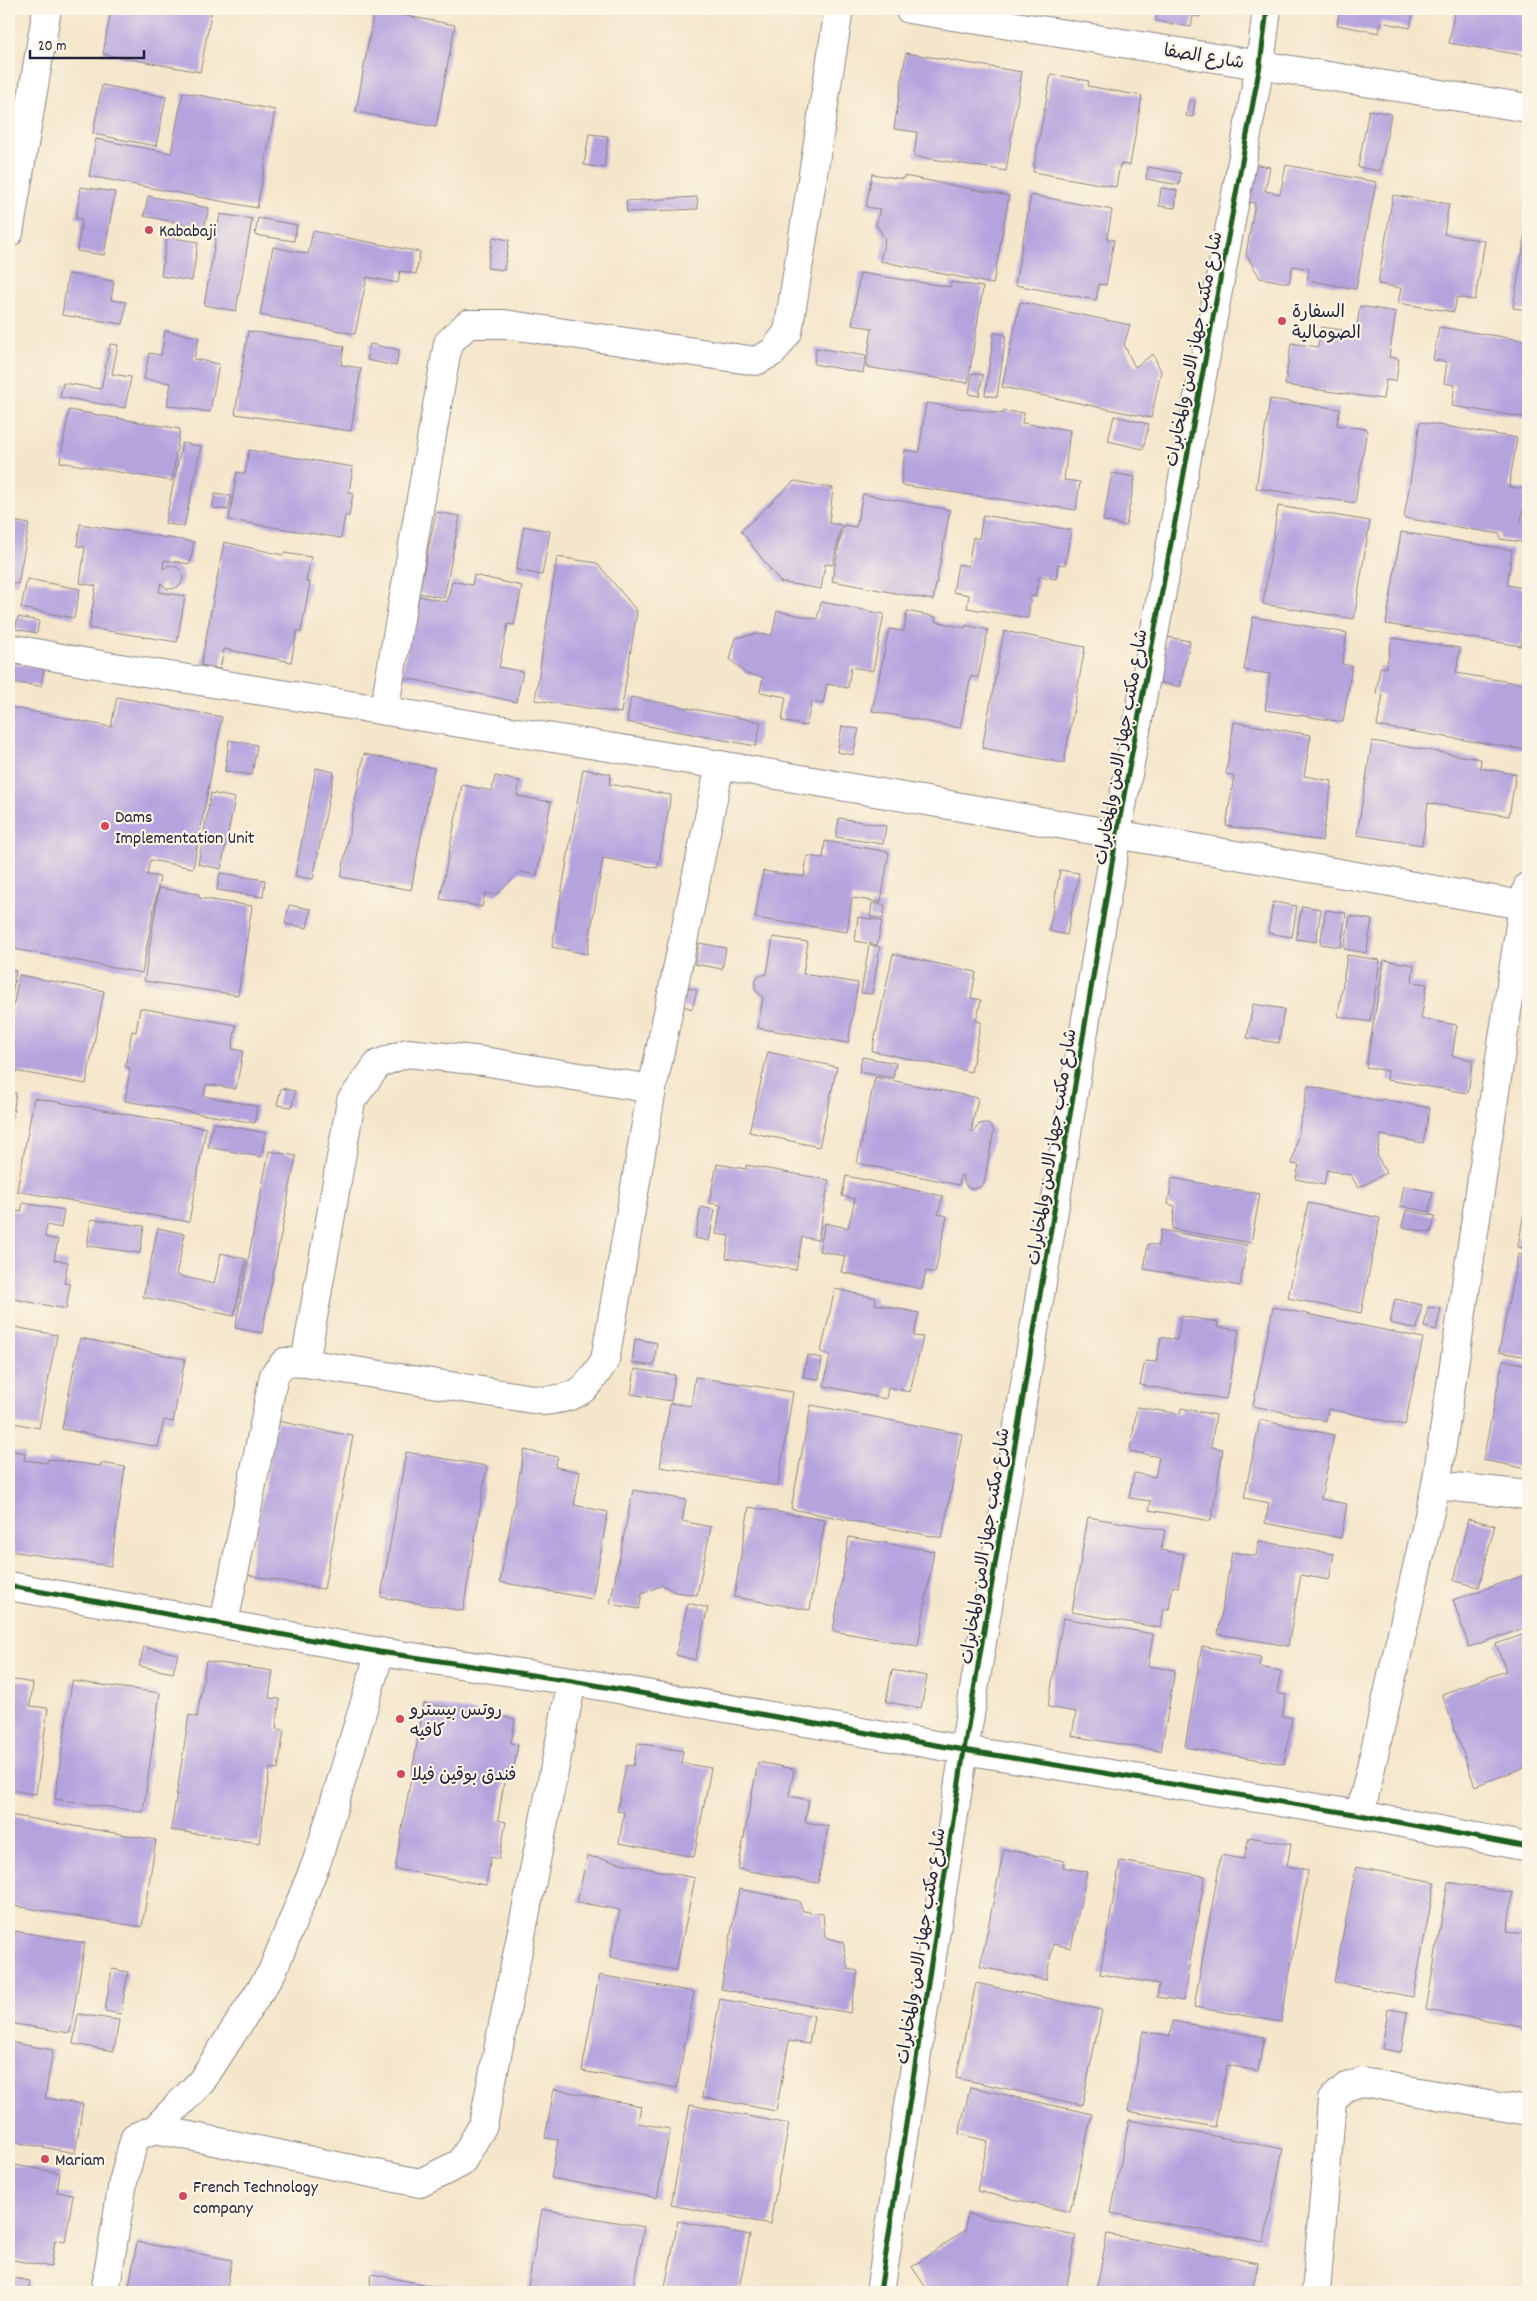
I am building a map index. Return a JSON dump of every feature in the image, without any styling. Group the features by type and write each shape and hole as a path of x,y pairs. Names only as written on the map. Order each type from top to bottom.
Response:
{"street":[{"path":"9,233 47,9"},
{"path":"384,711 448,343 468,324 504,324 756,362 774,352 788,332 839,9"},
{"name":"شارع الصفا","path":"909,9 1528,108"},
{"name":"شارع مكتب جهاز الامن والمخابرات","path":"880,2292 964,1750 1117,833 1260,65 1267,9"},
{"path":"9,648 384,711 720,764 1117,833 1526,899 1436,1485 1360,1814"},
{"path":"224,1624 274,1375 285,1362 305,1363 545,1401 566,1398 588,1387 605,1360 652,1089 720,764"},
{"path":"305,1363 351,1101 378,1064 407,1053 483,1060 652,1089"},
{"path":"1436,1485 1528,1495"},
{"path":"9,1586 380,1652 572,1681 964,1750 1360,1814 1528,1847"},
{"path":"105,2292 123,2182 135,2137 155,2130 200,2082 272,1972 318,1861 380,1652"},
{"path":"155,2130 420,2183 461,2163 484,2125 572,1681"},
{"path":"1316,2292 1332,2100 1346,2087 1362,2082 1528,2110"}],"building":[{"path":"111,9 212,9 200,72 103,54"},
{"path":"1146,9 1201,9 1200,17 1193,16 1191,27 1156,21 1157,12"},
{"path":"1340,9 1414,9 1410,28 1381,22 1379,33 1337,25"},
{"path":"1455,9 1528,9 1528,56 1449,43"},
{"path":"374,10 455,25 436,127 356,112"},
{"path":"906,53 1022,72 1006,171 914,156 917,132 894,129"},
{"path":"1051,74 1089,81 1088,86 1142,96 1130,165 1120,164 1116,187 1033,172"},
{"path":"102,85 166,97 156,146 93,134"},
{"path":"183,92 275,110 257,208 89,176 96,139 171,153"},
{"path":"1189,100 1195,101 1193,117 1186,116"},
{"path":"1369,110 1391,114 1380,171 1358,167"},
{"path":"589,134 608,136 604,168 584,165"},
{"path":"1251,164 1270,167 1265,191 1280,194 1286,165 1376,182 1356,289 1307,280 1309,269 1293,266 1289,283 1260,278 1246,254 1255,203 1244,201"},
{"path":"1148,167 1181,173 1179,185 1146,179"},
{"path":"872,174 903,179 904,176 1009,196 993,284 880,261 885,239 876,224 880,209 866,207"},
{"path":"81,187 115,192 104,255 77,251 82,219 76,218"},
{"path":"1161,188 1177,190 1175,208 1159,206"},
{"path":"1031,195 1112,210 1107,239 1114,240 1106,285 1099,284 1096,300 1015,285"},
{"path":"1393,195 1449,204 1444,234 1485,241 1475,300 1457,297 1454,312 1398,303 1401,288 1378,284"},
{"path":"148,196 209,208 204,228 144,216"},
{"path":"697,197 698,209 627,212 626,201"},
{"path":"220,214 252,219 236,311 204,305"},
{"path":"258,218 297,225 294,241 255,235"},
{"path":"1528,225 1528,310 1513,308"},
{"path":"313,231 420,252 416,274 400,271 398,283 367,277 355,334 260,315 273,247 308,254"},
{"path":"167,237 198,242 192,281 161,276"},
{"path":"493,237 509,240 504,270 487,268"},
{"path":"860,273 950,287 951,282 983,287 968,383 866,367 872,328 852,325"},
{"path":"68,274 114,281 111,300 126,302 123,324 62,315"},
{"path":"1020,302 1130,325 1124,345 1135,367 1153,354 1161,371 1151,418 1002,387"},
{"path":"1360,306 1396,312 1389,357 1399,359 1396,381 1386,380 1383,399 1285,385 1291,343 1318,347 1321,327 1356,332"},
{"path":"1439,327 1528,341 1528,418 1452,406 1455,385 1444,383 1447,362 1433,360"},
{"path":"165,331 199,337 194,359 219,364 210,412 167,405 171,383 144,379 149,353 161,355"},
{"path":"248,331 344,346 341,365 361,368 351,431 235,414"},
{"path":"994,333 1006,335 997,397 985,395"},
{"path":"110,344 118,345 112,374 131,377 125,408 60,397 63,383 101,389"},
{"path":"370,344 399,350 396,366 367,360"},
{"path":"816,348 866,356 863,373 814,364"},
{"path":"972,373 983,375 979,396 969,394"},
{"path":"1270,399 1340,409 1337,425 1367,429 1355,503 1256,488"},
{"path":"926,403 1003,414 1003,411 1024,413 1022,423 1070,430 1064,480 1080,482 1076,510 901,485 905,450 919,452"},
{"path":"69,410 180,429 172,481 60,462"},
{"path":"1114,416 1149,424 1143,449 1108,441"},
{"path":"1420,422 1517,438 1509,487 1526,489 1521,523 1528,524 1528,543 1500,539 1500,534 1404,518"},
{"path":"182,443 201,446 184,527 165,523"},
{"path":"249,450 353,467 349,493 353,493 349,516 345,516 341,538 229,520 237,472 245,474"},
{"path":"1112,473 1135,477 1126,526 1103,521"},
{"path":"794,481 833,488 829,523 841,525 833,565 825,564 821,589 780,582 741,531"},
{"path":"215,494 231,496 228,510 212,508"},
{"path":"863,494 950,510 933,600 832,581 843,525 856,527"},
{"path":"1278,506 1370,521 1354,619 1263,604"},
{"path":"436,512 460,516 444,598 419,593"},
{"path":"983,515 1071,530 1065,565 1058,564 1056,579 1039,576 1035,597 1031,596 1028,618 967,608 969,595 953,592 958,564 968,566 973,537 979,539"},
{"path":"9,520 29,524 18,584 9,583"},
{"path":"80,524 194,542 190,564 164,560 163,569 169,565 177,567 182,572 183,579 180,586 173,589 166,588 161,583 159,592 185,596 177,642 89,628 96,586 80,583 85,547 77,546"},
{"path":"524,526 550,531 542,575 516,570"},
{"path":"1401,532 1512,550 1507,585 1528,589 1528,603 1521,646 1386,624"},
{"path":"224,542 283,555 284,553 311,557 306,582 310,582 301,632 297,631 291,662 224,649 220,669 201,665"},
{"path":"557,557 597,563 637,611 621,713 535,700"},
{"path":"474,575 522,586 514,625 508,624 499,667 523,672 516,702 401,677 419,596 447,602 452,581 472,585"},
{"path":"27,579 80,589 74,618 21,608"},
{"path":"821,602 884,614 873,671 851,667 848,688 827,684 823,704 812,702 806,726 782,721 786,697 760,692 763,677 746,674 730,659 736,638 755,634 772,635 777,611 817,619"},
{"path":"907,611 936,617 935,621 965,628 966,625 988,630 978,678 971,676 960,728 872,711 889,629 904,631"},
{"path":"18,617 39,621 37,633 15,629"},
{"path":"1253,617 1347,633 1342,664 1352,666 1343,722 1265,710 1270,674 1244,670"},
{"path":"1004,631 1085,647 1064,763 982,748"},
{"path":"1167,637 1190,641 1180,687 1159,682"},
{"path":"1392,638 1460,648 1456,673 1528,685 1527,750 1377,726 1383,695 1376,694 1380,667 1386,668"},
{"path":"11,664 44,668 41,686 9,682"},
{"name":"Dams Implementation Unit","path":"117,697 222,717 193,868 150,860 147,875 160,877 142,973 9,948 9,792 11,781 9,781 9,707 111,727"},
{"path":"631,697 761,722 756,746 627,722"},
{"path":"1234,722 1311,735 1304,776 1332,781 1322,841 1226,826 1234,776 1226,774"},
{"path":"842,726 859,729 853,755 837,752"},
{"path":"229,740 257,745 252,775 225,771"},
{"path":"1372,741 1481,759 1480,768 1516,774 1509,816 1428,803 1422,845 1357,835"},
{"path":"364,754 434,768 411,890 341,877"},
{"path":"316,768 334,772 313,879 295,876"},
{"path":"583,769 611,774 609,784 671,795 658,868 603,858 587,954 552,947"},
{"path":"495,776 520,781 517,796 551,802 537,875 520,872 496,895 485,893 482,907 440,899 462,785 492,791"},
{"path":"211,793 235,798 221,869 198,864"},
{"path":"839,818 886,826 883,844 836,837"},
{"path":"825,841 889,852 881,902 852,898 847,932 755,918 763,871 804,877 807,856 823,858"},
{"path":"1060,870 1079,873 1067,935 1049,931"},
{"path":"220,873 265,880 263,897 217,890"},
{"path":"159,888 199,894 199,898 252,906 238,995 144,981"},
{"path":"1273,902 1297,906 1292,937 1268,933"},
{"path":"872,903 885,905 883,919 870,917"},
{"path":"289,905 311,909 307,928 285,924"},
{"path":"1302,906 1321,909 1316,942 1296,939"},
{"path":"1326,910 1346,913 1341,947 1320,944"},
{"path":"1350,916 1372,920 1366,953 1344,949"},
{"path":"858,917 882,921 877,945 855,941"},
{"path":"773,937 808,942 803,974 858,983 848,1043 758,1028 763,997 755,990 755,983 758,976 767,974"},
{"path":"699,943 726,948 722,969 695,964"},
{"path":"869,945 880,947 872,994 861,993"},
{"path":"893,954 976,972 971,998 981,1000 976,1021 981,1022 971,1072 872,1051"},
{"path":"1347,955 1380,960 1370,1022 1338,1016"},
{"path":"1384,960 1414,965 1412,982 1427,984 1421,1019 1457,1025 1452,1056 1473,1060 1468,1093 1387,1080 1388,1071 1366,1067"},
{"path":"9,969 16,971 10,1008 9,1008"},
{"path":"19,975 104,991 86,1084 9,1070 9,1029"},
{"path":"685,987 697,990 692,1009 680,1005"},
{"path":"1253,1004 1284,1009 1279,1043 1247,1038"},
{"path":"140,1008 236,1025 232,1049 243,1051 236,1089 206,1084 204,1096 257,1106 255,1123 125,1101 130,1068 125,1067 132,1031 136,1032"},
{"path":"768,1052 837,1067 819,1147 749,1132"},
{"path":"862,1057 896,1063 893,1078 859,1072"},
{"path":"875,1077 978,1098 971,1131 974,1132 979,1124 985,1123 994,1130 984,1183 979,1188 967,1187 964,1176 961,1175 959,1185 857,1163"},
{"path":"1308,1086 1381,1101 1382,1099 1430,1108 1423,1143 1381,1135 1377,1155 1386,1173 1358,1188 1351,1175 1327,1170 1324,1185 1296,1179 1299,1165 1292,1164"},
{"path":"281,1088 295,1091 292,1107 277,1105"},
{"path":"9,1092 16,1093 10,1136 9,1135"},
{"path":"34,1098 206,1128 189,1222 17,1191"},
{"path":"213,1123 266,1133 261,1157 208,1147"},
{"path":"269,1151 296,1156 262,1333 235,1328"},
{"path":"717,1164 746,1169 746,1165 829,1180 818,1240 802,1237 796,1270 726,1258 729,1236 716,1234 721,1205 709,1203"},
{"path":"846,1176 943,1196 938,1214 947,1216 935,1273 926,1271 922,1289 841,1272 845,1256 819,1251 825,1223 848,1228 855,1199 842,1196"},
{"path":"1172,1178 1260,1194 1251,1243 1172,1229 1175,1206 1168,1204"},
{"path":"1404,1186 1433,1192 1429,1212 1400,1206"},
{"path":"1528,1196 1528,1249 1518,1247"},
{"path":"23,1203 64,1210 61,1228 47,1225 45,1237 58,1240 54,1260 68,1262 64,1283 70,1284 66,1309 9,1298 9,1210 21,1212"},
{"path":"1308,1203 1380,1218 1361,1313 1288,1298"},
{"path":"701,1207 715,1210 709,1241 695,1238"},
{"path":"1406,1210 1435,1216 1431,1233 1402,1227"},
{"path":"91,1219 144,1226 140,1253 87,1246"},
{"path":"158,1228 185,1234 176,1275 214,1284 221,1253 246,1259 234,1316 143,1297"},
{"path":"1161,1230 1247,1245 1240,1286 1144,1269 1148,1244 1158,1246"},
{"path":"1518,1254 1528,1256 1528,1357 1499,1352"},
{"path":"835,1289 876,1298 875,1304 919,1313 914,1336 923,1337 910,1392 888,1387 886,1399 824,1386 830,1355 821,1352"},
{"path":"1395,1299 1422,1305 1417,1329 1390,1323"},
{"path":"1273,1307 1423,1338 1405,1425 1328,1409 1326,1421 1253,1406"},
{"path":"1428,1307 1441,1309 1436,1330 1424,1327"},
{"path":"1181,1316 1218,1322 1217,1327 1239,1330 1226,1399 1140,1385 1145,1361 1156,1362 1161,1337 1177,1340"},
{"path":"9,1326 57,1335 39,1428 9,1422"},
{"path":"80,1338 185,1359 173,1422 164,1420 158,1447 62,1429"},
{"path":"635,1339 657,1343 654,1366 632,1363"},
{"path":"807,1355 822,1358 819,1379 803,1377"},
{"path":"1503,1360 1528,1365 1528,1469 1483,1460"},
{"path":"635,1369 675,1375 671,1401 631,1394"},
{"path":"695,1377 793,1392 778,1486 660,1467 670,1403 691,1406"},
{"path":"811,1405 962,1434 942,1538 791,1509"},
{"path":"1137,1407 1180,1414 1181,1408 1216,1415 1211,1447 1223,1449 1211,1521 1149,1510 1151,1501 1129,1498 1134,1473 1155,1477 1159,1457 1130,1451"},
{"path":"1260,1420 1334,1435 1321,1499 1347,1504 1341,1538 1265,1523 1269,1503 1244,1498"},
{"path":"277,1421 353,1436 324,1589 248,1575"},
{"path":"9,1450 25,1453 24,1460 47,1463 48,1459 100,1466 101,1463 125,1467 111,1566 9,1551"},
{"path":"524,1450 558,1457 555,1467 580,1472 574,1505 608,1512 592,1599 500,1582"},
{"path":"406,1452 487,1466 463,1611 381,1597"},
{"path":"633,1490 686,1500 682,1521 711,1527 697,1595 675,1592 662,1585 642,1594 639,1609 610,1604"},
{"path":"749,1507 825,1520 810,1610 734,1597"},
{"path":"1088,1517 1165,1530 1161,1550 1184,1554 1178,1587 1173,1586 1169,1609 1164,1609 1161,1628 1072,1612"},
{"path":"1468,1519 1495,1525 1479,1587 1454,1581"},
{"path":"849,1537 934,1551 918,1646 833,1631"},
{"path":"1259,1541 1334,1554 1329,1580 1301,1575 1288,1646 1218,1634 1232,1552 1256,1556"},
{"path":"1528,1574 1528,1627 1469,1647 1453,1600"},
{"path":"688,1603 708,1608 695,1660 676,1655"},
{"path":"1063,1618 1153,1634 1148,1666 1175,1670 1161,1751 1072,1736 1076,1712 1048,1707"},
{"path":"1528,1633 1528,1766 1475,1786 1442,1694 1506,1671 1496,1644"},
{"path":"1202,1646 1261,1657 1259,1667 1281,1671 1277,1693 1286,1695 1282,1716 1292,1718 1284,1764 1185,1747"},
{"path":"144,1647 178,1654 173,1673 139,1666"},
{"path":"206,1661 273,1671 269,1698 280,1699 276,1729 284,1730 278,1769 270,1768 259,1843 171,1830 189,1715 197,1717"},
{"path":"892,1670 927,1676 921,1708 886,1702"},
{"path":"9,1679 33,1683 30,1706 48,1708 36,1794 9,1790"},
{"path":"72,1681 160,1693 143,1812 55,1799"},
{"path":"424,1703 515,1719 511,1743 518,1745 512,1777 505,1775 498,1820 506,1822 499,1859 491,1857 486,1885 395,1869"},
{"path":"638,1743 683,1751 681,1763 711,1768 694,1857 619,1843 624,1812 617,1811 626,1765 633,1766"},
{"path":"758,1762 794,1769 789,1796 809,1800 805,1822 828,1826 818,1883 738,1869"},
{"path":"9,1815 156,1840 142,1927 9,1905"},
{"path":"1249,1837 1291,1844 1287,1866 1308,1870 1281,2022 1194,2007 1221,1855 1244,1859"},
{"path":"1004,1849 1064,1861 1063,1867 1087,1872 1071,1948 1053,1944 1046,1980 980,1967"},
{"path":"587,1856 695,1878 676,1970 610,1957 620,1910 577,1902"},
{"path":"1120,1861 1205,1876 1183,2001 1157,1997 1159,1984 1100,1974"},
{"path":"1356,1867 1435,1882 1413,1997 1334,1982"},
{"path":"1448,1882 1513,1893 1507,1931 1524,1934 1522,1942 1528,1943 1528,2027 1426,2010"},
{"path":"739,1889 799,1901 803,1911 823,1914 825,1937 843,1942 848,1969 858,1971 850,2013 721,1989"},
{"path":"9,1930 85,1943 70,2033 9,2023"},
{"path":"112,1969 128,1972 121,2014 105,2011"},
{"path":"599,1975 694,1992 677,2088 582,2071"},
{"path":"976,1983 1102,2010 1082,2105 956,2078"},
{"path":"720,1999 814,2016 809,2044 789,2041 776,2111 702,2097"},
{"path":"1388,2009 1407,2012 1401,2052 1382,2049"},
{"path":"78,2014 119,2020 114,2051 73,2044"},
{"path":"1172,2021 1264,2037 1258,2071 1227,2065 1215,2127 1128,2111 1143,2031 1170,2036"},
{"path":"9,2042 53,2050 45,2098 83,2104 75,2153 9,2141"},
{"path":"970,2087 1092,2114 1070,2212 977,2191 988,2141 959,2134"},
{"path":"554,2089 641,2106 638,2123 670,2129 657,2198 551,2178 558,2140 545,2138"},
{"path":"690,2105 789,2124 770,2224 671,2205"},
{"path":"1129,2120 1283,2149 1264,2242 1111,2213"},
{"path":"9,2164 60,2173 57,2192 73,2195 65,2242 55,2240 51,2267 9,2259"},
{"path":"542,2209 644,2227 632,2292 527,2292"},
{"path":"967,2214 1076,2235 1066,2292 929,2292 912,2267 965,2230"},
{"path":"678,2221 750,2235 738,2292 664,2292"},
{"path":"1107,2234 1258,2263 1252,2292 1096,2292"},
{"path":"137,2242 232,2260 226,2292 128,2292"},
{"path":"372,2274 458,2291 458,2292 369,2292"},
{"path":"9,2277 30,2281 28,2292 9,2292"}],"cycle path":[{"path":"880,2292 964,1750 1117,833 1260,65 1267,9"},
{"path":"9,1586 380,1652 572,1681 964,1750 1360,1815 1528,1847"}],"place":[{"name":"Kababaji","path":"149,230"},
{"name":"السفارة الصومالية","path":"1282,321"},
{"name":"Dams Implementation Unit","path":"105,826"},
{"name":"روتس بيسترو كافيه","path":"400,1719"},
{"name":"فندق بوقين فيلا","path":"401,1774"},
{"name":"Mariam","path":"45,2159"},
{"name":"French Technology company","path":"183,2196"}]}
